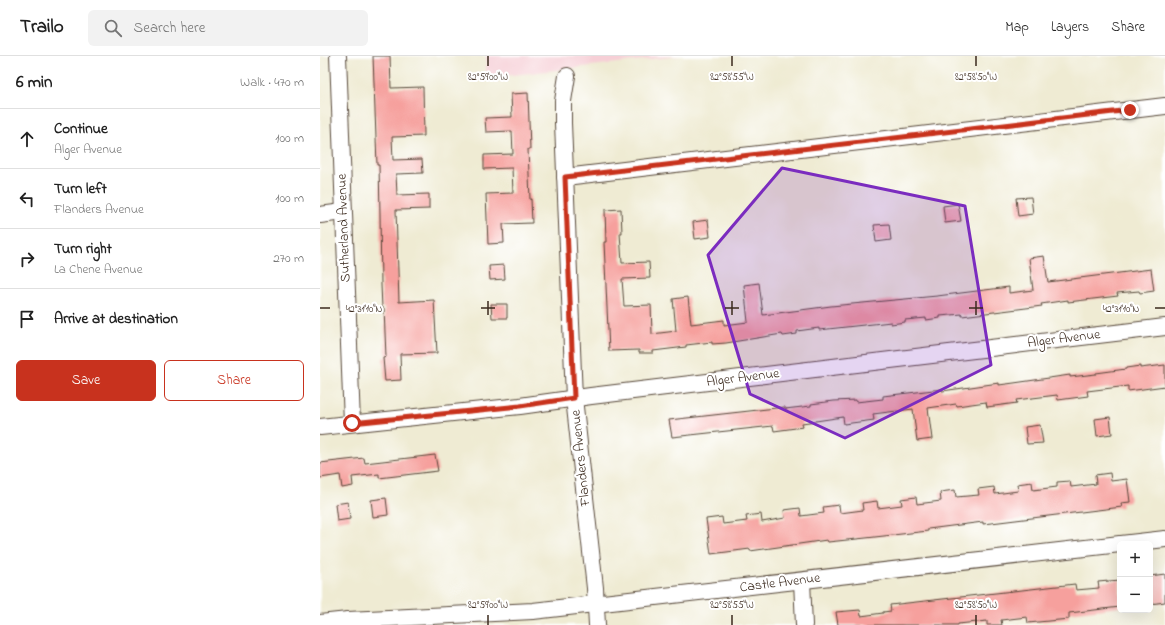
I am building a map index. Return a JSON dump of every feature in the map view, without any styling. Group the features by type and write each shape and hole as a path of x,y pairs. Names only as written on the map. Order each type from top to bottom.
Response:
{"street":[{"name":"Sutherland Avenue","path":"338,56 352,423"},
{"name":"Flanders Avenue","path":"567,76 564,101 565,177 574,398 597,625"},
{"path":"565,177 1165,106"},
{"path":"320,215 343,212"},
{"name":"Alger Avenue","path":"320,427 520,406 574,398 1165,327"},
{"name":"Castle Avenue","path":"1147,541 1165,539"},
{"name":"Castle Avenue","path":"320,623 533,611 1117,544"},
{"path":"802,581 804,625"}],"highlighted area":[{"path":"782,168 965,206 991,365 845,438 750,394 708,255"}],"shaded area":[{"path":"486,56 680,56 486,78"}],"building":[{"path":"373,56 390,56 391,88 423,87 424,136 392,137 393,160 422,159 423,173 396,174 397,195 429,194 429,209 396,210 399,302 434,300 437,353 400,354 401,380 385,381 383,358 386,357 384,308 382,308 381,285 379,165 377,165"},
{"path":"528,93 530,149 528,149 532,223 503,224 504,243 488,244 486,194 513,193 512,168 484,169 484,155 513,154 512,131 486,132 485,118 512,117 511,94"},
{"path":"1031,197 1033,214 1018,216 1016,198"},
{"path":"958,204 961,221 945,223 943,206"},
{"path":"621,209 622,233 620,233 622,263 649,262 650,278 622,279 624,306 651,305 652,334 676,331 673,299 688,297 691,324 724,320 724,325 748,322 744,285 759,283 763,315 831,306 937,296 1009,287 1009,293 1033,290 1029,258 1044,256 1048,282 1151,269 1154,291 1140,293 1139,291 1117,293 1118,296 1068,302 1068,300 1041,304 1042,306 962,316 962,314 940,316 940,318 926,320 926,318 905,320 905,322 891,324 891,322 819,330 819,328 797,331 797,334 783,336 782,334 726,343 712,344 712,342 686,345 686,347 653,351 653,353 639,353 639,350 609,351 604,242 606,242 605,210"},
{"path":"708,220 710,237 695,239 693,222"},
{"path":"889,224 891,240 876,242 874,225"},
{"path":"504,265 505,279 490,280 489,266"},
{"path":"491,304 507,304 507,318 492,318"},
{"path":"1165,365 1165,386 1128,391 1128,386 1087,391 1088,396 1058,400 1057,395 1016,400 1017,403 987,407 986,402 928,408 932,439 917,441 913,409 873,414 874,420 844,424 843,417 802,423 803,427 774,431 773,426 672,437 669,420 785,407 785,409 811,406 811,404 834,401 856,400 856,402 883,399 883,396 942,389 942,391 999,383 999,385 1070,375 1070,377 1096,374 1140,366 1140,368"},
{"path":"1110,417 1112,434 1097,436 1095,419"},
{"path":"1040,425 1043,443 1027,444 1025,427"},
{"path":"435,455 438,471 379,478 379,474 352,477 353,486 342,488 340,475 320,478 320,463 364,458 365,463"},
{"path":"1110,473 1111,481 1127,479 1130,502 1121,503 1122,507 983,524 983,522 928,529 928,531 828,542 827,540 750,551 750,549 711,554 706,519 722,517 723,524 747,521 746,516 761,514 762,522 785,518 784,510 800,508 801,516 824,513 823,507 839,505 840,513 863,510 862,503 877,501 878,508 902,505 901,499 916,497 917,504 941,501 940,492 955,490 956,497 979,495 978,489 994,487 995,494 1018,491 1017,484 1032,482 1033,490 1057,487 1057,482 1070,481 1071,487 1096,484 1095,475"},
{"path":"386,498 388,515 373,517 371,500"},
{"path":"348,502 350,519 337,521 335,504"},
{"path":"1165,574 1165,602 1153,604 1153,576"},
{"path":"1117,580 1117,607 1069,613 1069,619 1028,623 1027,617 1001,620 1002,625 987,625 987,621 958,625 838,625 836,612 860,610 861,616 891,611 890,605 1075,584 1076,590 1099,588 1098,582"}],"route":[{"path":"352,423 520,406 574,398 565,177 1130,110"}]}
